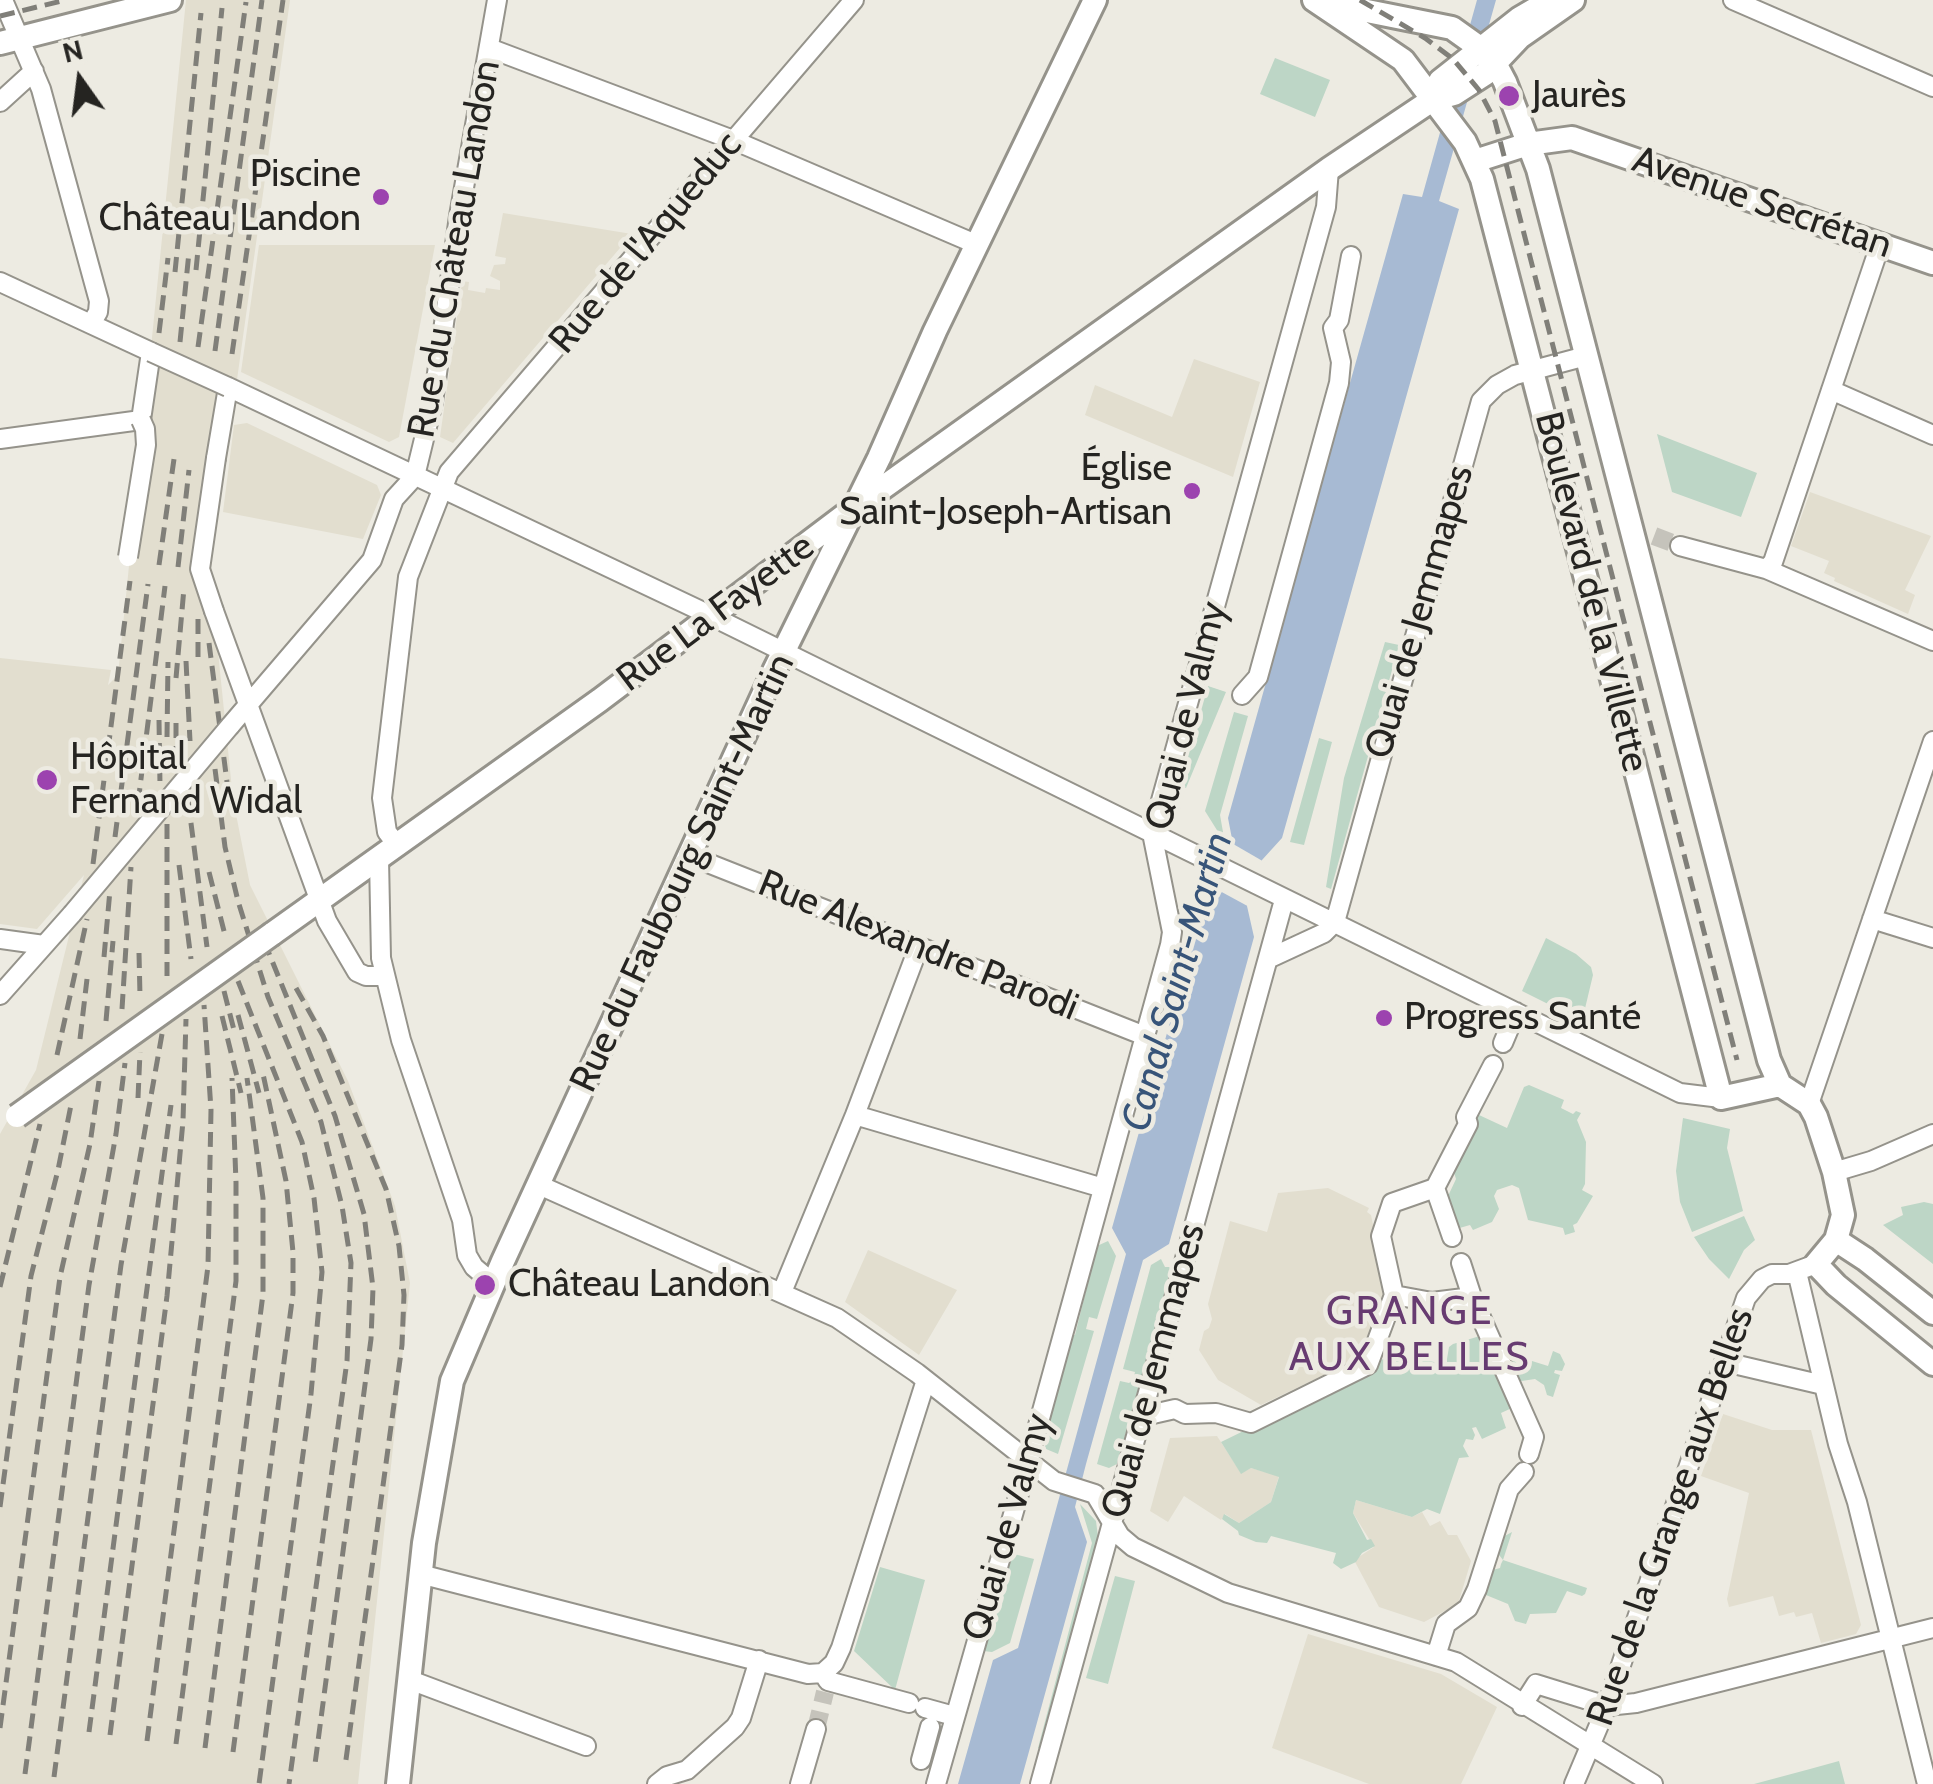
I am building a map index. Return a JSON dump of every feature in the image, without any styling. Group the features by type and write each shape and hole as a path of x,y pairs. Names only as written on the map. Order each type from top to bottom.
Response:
{"main road":[{"path":"11,41 170,0"},
{"name":"Rue du Faubourg Saint-Martin","path":"398,1784 420,1574 452,1381 783,653 1095,0"},
{"path":"1488,56 1572,0"},
{"path":"1488,56 1541,2"},
{"path":"1317,3 1439,24 1461,33 1488,56"},
{"name":"Boulevard de la Villette","path":"1317,3 1398,55 1465,142 1475,161 1721,1098"},
{"name":"Rue La Fayette","path":"9,1122 713,617 853,509 1329,169 1432,100 1440,80 1488,56"},
{"name":"Boulevard de la Villette","path":"1488,56 1538,169 1586,356 1644,536 1769,1060 1780,1086"},
{"name":"Avenue Secrétan","path":"1475,161 1528,144 1572,138 1933,263"},
{"path":"1721,1098 1780,1086 1809,1104 1834,1172 1843,1215 1836,1240 1801,1270 1836,1284 1933,1364"},
{"path":"1836,1240 1933,1313"}],"street":[{"path":"3,0 11,41 34,71 99,301 91,324"},
{"name":"Rue du Château Landon","path":"248,706 372,560 394,498 415,476 432,402 459,216 498,0"},
{"name":"Rue de l'Aqueduc","path":"442,488 453,467 854,0"},
{"path":"1732,0 1933,87"},
{"path":"489,48 733,140 978,245"},
{"path":"0,102 34,71"},
{"name":"Quai de Valmy","path":"936,1784 1172,932 1152,834 1321,226 1329,169"},
{"path":"1766,569 1773,562 1880,245"},
{"path":"1242,694 1258,677 1339,383 1345,357 1333,328 1339,320 1351,256"},
{"path":"0,282 713,617 1680,1093 1721,1098"},
{"path":"128,557 146,445 140,420 151,352"},
{"name":"Quai de Jemmapes","path":"1335,922 1481,401 1497,385 1532,369 1586,356"},
{"path":"230,388 200,568 319,901 356,972 384,976"},
{"path":"1831,390 1933,435"},
{"path":"0,439 140,420"},
{"name":"Rue du Château Landon","path":"442,488 410,567 406,595 382,798 388,853 384,976 400,1040 462,1220 467,1254 474,1268 494,1284"},
{"path":"1680,546 1766,569 1933,641"},
{"path":"0,995 248,706"},
{"path":"1809,1104 1933,741"},
{"name":"Rue Alexandre Parodi","path":"690,856 1145,1036"},
{"name":"Quai de Jemmapes","path":"1040,1784 1284,900"},
{"path":"1872,918 1933,938"},
{"path":"1270,958 1324,933 1335,922"},
{"path":"0,939 44,945"},
{"path":"786,1284 919,946"},
{"path":"1503,1042 1516,1012"},
{"path":"1452,1237 1435,1188 1492,1065"},
{"path":"855,1115 1103,1188"},
{"path":"1834,1172 1933,1134"},
{"path":"539,1185 786,1284 926,1380 1054,1481 1096,1494 1120,1536 1133,1548 1206,1584 1456,1662 1652,1784"},
{"path":"1154,1414 1175,1410 1185,1414 1216,1413 1251,1423 1368,1365 1394,1294 1382,1236 1392,1203 1435,1188"},
{"path":"1436,1656 1446,1624 1468,1608 1478,1589 1509,1489 1527,1463 1534,1438 1461,1263"},
{"path":"1801,1270 1838,1444 1857,1502 1927,1784"},
{"name":"Rue de la Grange aux Belles","path":"1574,1784 1606,1706 1750,1290 1772,1274 1801,1270"},
{"path":"1394,1294 1432,1302 1472,1297"},
{"path":"1725,1362 1824,1385"},
{"path":"825,1682 841,1648 926,1380"},
{"path":"420,1574 759,1660 926,1714 954,1716"},
{"path":"1522,1706 1536,1684 1606,1706 1636,1703 1933,1628"},
{"path":"657,1784 667,1776 688,1770 741,1718 759,1660"},
{"path":"410,1680 586,1746"},
{"path":"920,1760 926,1714"},
{"path":"800,1784 816,1729"},
{"path":"688,1770 704,1784"}],"shaded area":[{"path":"186,0 290,0 210,573 233,799 250,885 348,1081 395,1206 410,1283 358,1784 0,1784 0,1134 36,1070 84,875 37,929 0,924 0,658 111,670 108,685 118,675"},
{"path":"503,213 632,234 453,443 440,437 462,281 469,282 468,290 500,290 500,281 490,276 494,265 505,264 506,258 495,256"},
{"path":"259,245 435,245 399,437 389,442 241,372"},
{"path":"1194,359 1260,382 1233,477 1085,415 1095,385 1172,417"},
{"path":"247,423 377,485 381,495 363,539 223,512 234,425"},
{"path":"1810,492 1931,536 1905,590 1915,595 1908,614 1834,581 1824,573 1829,561 1791,546"},
{"path":"1328,1188 1369,1208 1387,1295 1366,1355 1261,1405 1218,1380 1199,1350 1212,1319 1208,1304 1230,1221 1267,1232 1278,1193"},
{"path":"868,1250 957,1290 919,1355 845,1302"},
{"path":"1723,1414 1772,1430 1811,1430 1861,1625 1856,1634 1821,1643 1812,1613 1779,1616 1773,1596 1729,1607 1727,1599 1749,1493 1701,1476"},
{"path":"1217,1436 1241,1473 1251,1468 1279,1476 1271,1502 1239,1523 1225,1514 1221,1520 1184,1496 1168,1522 1150,1511 1170,1438"},
{"path":"1356,1500 1412,1517 1422,1512 1430,1526 1440,1521 1448,1535 1457,1535 1471,1561 1458,1604 1424,1622 1379,1607 1354,1560 1374,1547 1353,1513"},
{"path":"1308,1634 1441,1674 1497,1707 1461,1784 1369,1784 1272,1748"}],"green space":[{"path":"1275,58 1330,80 1315,117 1260,94"},
{"path":"1657,434 1757,473 1741,517 1672,492"},
{"path":"1385,642 1399,645 1331,889 1326,887 1344,778"},
{"path":"1208,686 1226,692 1186,788 1180,786"},
{"path":"1234,712 1248,716 1220,815 1220,835 1205,811"},
{"path":"1319,738 1332,742 1304,845 1290,842"},
{"path":"1546,938 1591,967 1593,975 1582,1021 1522,991"},
{"path":"1529,1085 1564,1100 1561,1108 1581,1113 1577,1120 1586,1142 1582,1190 1593,1196 1573,1225 1575,1232 1565,1235 1563,1228 1528,1220 1519,1188 1512,1185 1497,1190 1494,1196 1499,1209 1492,1222 1473,1230 1470,1225 1456,1229 1444,1195 1449,1194 1456,1179 1452,1166 1458,1165 1456,1157 1483,1102 1479,1115 1507,1128 1524,1087"},
{"path":"1683,1118 1730,1129 1727,1148 1743,1211 1692,1232 1680,1202 1676,1171"},
{"path":"1933,1204 1933,1264 1883,1225 1903,1215 1901,1207"},
{"path":"1744,1216 1755,1240 1744,1250 1729,1279 1694,1237"},
{"path":"1108,1241 1116,1256 1097,1319 1089,1317 1086,1329 1094,1331 1058,1454 1046,1449 1043,1439 1097,1246"},
{"path":"1161,1259 1165,1267 1172,1267 1117,1464 1109,1468 1097,1464 1120,1381 1133,1380 1135,1372 1123,1369 1151,1265"},
{"path":"1480,1336 1514,1407 1501,1413 1506,1428 1482,1439 1476,1427 1472,1428 1473,1440 1466,1439 1463,1446 1469,1457 1459,1458 1440,1514 1427,1509 1412,1517 1356,1500 1353,1513 1367,1540 1371,1539 1375,1546 1341,1569 1333,1563 1336,1553 1271,1536 1267,1543 1256,1542 1239,1535 1222,1519 1224,1514 1239,1523 1271,1502 1279,1477 1251,1468 1241,1474 1221,1442 1392,1355 1440,1363 1447,1359 1453,1344"},
{"path":"1507,1350 1524,1367 1530,1367 1532,1361 1548,1366 1553,1351 1560,1354 1565,1364 1562,1371 1555,1370 1560,1375 1553,1397 1535,1379 1515,1382 1504,1354"},
{"path":"1080,1504 1096,1521 1099,1545 1041,1749 1038,1748 1092,1543"},
{"path":"1512,1532 1503,1560 1496,1551 1501,1538"},
{"path":"1010,1553 1034,1559 1010,1643 992,1652 983,1651"},
{"path":"1503,1560 1587,1588 1585,1594 1567,1591 1556,1613 1530,1614 1526,1624 1515,1621 1508,1604 1486,1595 1484,1587 1489,1571 1500,1568"},
{"path":"880,1567 925,1580 895,1690 854,1651"},
{"path":"1115,1576 1135,1581 1108,1684 1086,1678"},
{"path":"1839,1761 1845,1784 1754,1784 1810,1769"}],"water":[{"path":"1477,0 1496,0 1439,201 1459,209 1282,838 1262,860 1247,906 1254,937 1169,1244 1143,1260 1086,1464 1075,1507 1087,1542 1020,1784 958,1784 993,1660 1018,1648 1126,1254 1112,1228 1200,916 1222,892 1233,844 1228,818 1403,194 1422,197"}],"pier":[{"path":"1228,841 1266,863 1253,909 1218,890"}],"tunnel":[{"path":"1654,536 1680,546"},
{"path":"816,1729 825,1692"}],"railway":[{"path":"0,16 66,0"},
{"path":"215,351 262,0"},
{"path":"232,354 283,0"},
{"path":"1360,0 1453,59 1479,90 1495,121 1737,1060"},
{"path":"198,347 246,2"},
{"path":"196,270 222,8"},
{"path":"175,272 201,13"},
{"path":"180,342 189,252"},
{"path":"159,333 168,258"},
{"path":"159,565 174,459"},
{"path":"178,567 189,470"},
{"path":"93,864 130,581"},
{"path":"115,837 148,584"},
{"path":"138,803 165,586"},
{"path":"176,678 184,588"},
{"path":"198,619 198,659"},
{"path":"209,643 227,782"},
{"path":"186,661 190,741"},
{"path":"167,737 168,662"},
{"path":"159,720 160,785"},
{"path":"176,723 176,765"},
{"path":"215,769 225,847 238,901 268,997 321,1122 342,1206 351,1263 347,1361 289,1784"},
{"path":"188,800 207,947"},
{"path":"167,824 167,976"},
{"path":"179,865 191,959"},
{"path":"122,1009 131,867"},
{"path":"209,872 225,935"},
{"path":"104,957 110,890"},
{"path":"57,1055 87,919"},
{"path":"106,1021 113,941"},
{"path":"264,941 335,1116 364,1214 373,1288 371,1339 315,1764"},
{"path":"139,953 140,996"},
{"path":"80,1039 87,979"},
{"path":"238,981 302,1142 314,1198 322,1272 311,1394 259,1784"},
{"path":"296,988 323,1036 386,1189 399,1246 404,1295 402,1345 345,1767"},
{"path":"224,991 234,1030"},
{"path":"147,1741 208,1266 211,1110 204,1005"},
{"path":"238,1015 259,1093"},
{"path":"222,1016 241,1093"},
{"path":"110,1735 167,1296 183,1121 186,1019"},
{"path":"54,1777 121,1265 162,1034"},
{"path":"138,1098 140,1052"},
{"path":"25,1774 89,1285 125,1063"},
{"path":"233,1752 293,1293 286,1181 263,1074"},
{"path":"176,1744 236,1281 232,1078"},
{"path":"205,1748 263,1294 263,1198 247,1078"},
{"path":"0,1728 60,1277 90,1144 99,1081"},
{"path":"0,1507 31,1276 72,1100"},
{"path":"89,1732 171,1105"},
{"path":"0,1287 40,1124"}],"place":[{"name":"Jaurès","path":"1509,96"},
{"name":"Piscine Château Landon","path":"381,197"},
{"name":"Église Saint-Joseph-Artisan","path":"1192,491"},
{"name":"Hôpital Fernand Widal","path":"47,780"},
{"name":"Progress Santé","path":"1384,1018"},
{"name":"Château Landon","path":"485,1285"}],"district":[{"name":"GRANGE AUX BELLES","path":"1410,1335"}],"water label":[{"name":"Canal Saint-Martin","path":"1178,982"}]}
